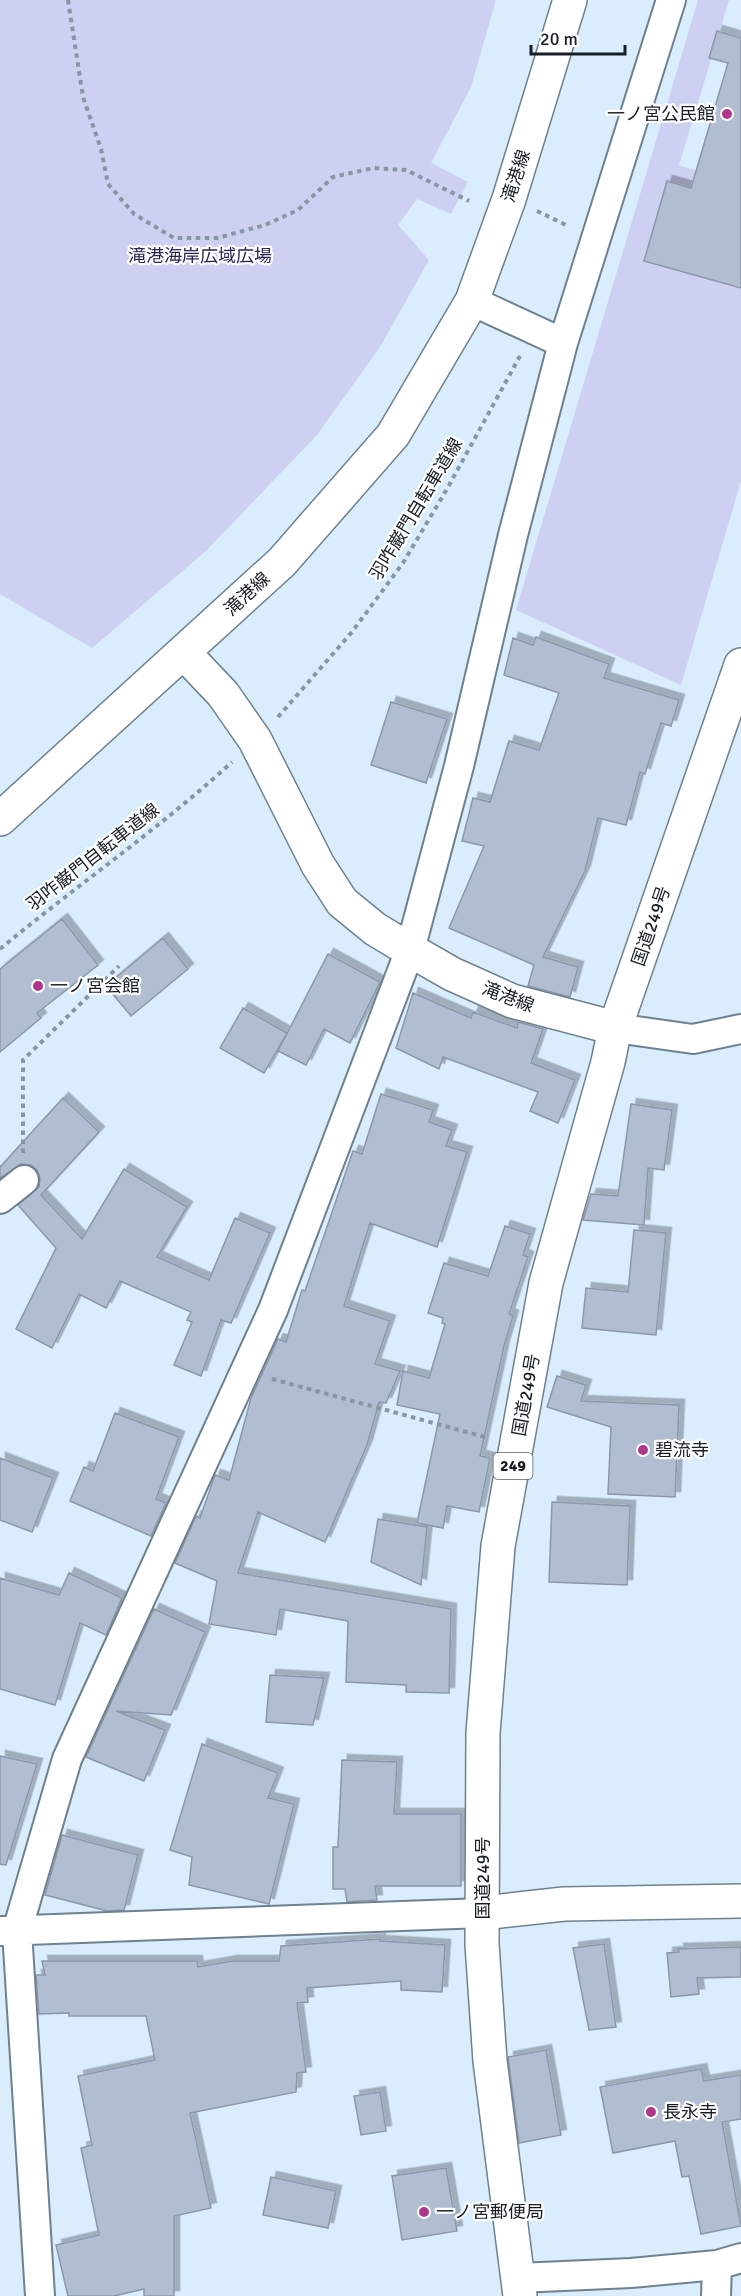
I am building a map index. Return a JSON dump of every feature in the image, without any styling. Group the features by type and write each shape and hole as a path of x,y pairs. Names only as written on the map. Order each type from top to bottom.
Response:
{"main road":[{"name":"滝港線","path":"570,0 509,199 472,301 393,435 282,562 184,653 223,694 255,740 318,865 342,902 375,929 452,974 512,1001 615,1029"},
{"path":"0,819 184,653"},
{"name":"国道249号","path":"519,2287 490,2061 482,1944 483,1733 498,1546 546,1282 608,1062 615,1029 741,665"},
{"path":"483,1913 564,1904 741,1900"}],"street":[{"path":"40,2296 8,1931 67,1759 245,1372 301,1239 410,950 459,766 513,535 563,343 671,0"},
{"path":"472,301 563,343"},
{"path":"615,1029 693,1039 741,1029"},
{"path":"0,1199 24,1180"},
{"path":"8,1931 483,1913"},
{"path":"519,2287 729,2262 716,2296"}],"path":[{"path":"68,0 83,97 101,149 108,184 134,214 174,237 217,238 265,225 298,210 333,177 373,168 406,171 469,201"},
{"path":"534,210 570,226"},
{"name":"羽咋巌門自転車道線","path":"279,716 352,632 403,563 517,363"},
{"name":"羽咋巌門自転車道線","path":"0,949 230,764"},
{"path":"24,1180 21,1104 23,1060 120,966"},
{"path":"245,1372 517,1445"}],"green space":[{"name":"滝港海岸広域広場","path":"0,0 496,0 471,87 431,163 468,182 451,214 417,199 398,225 429,260 380,347 317,435 206,551 92,648 0,594"},
{"path":"698,0 729,0 679,165 741,186 741,481 681,685 516,610"}],"building":[{"path":"717,31 741,38 741,288 644,261 667,181 691,188 728,63 709,58"},
{"path":"536,637 609,664 604,678 679,700 671,726 661,723 645,774 640,772 626,825 598,818 585,871 543,957 578,967 570,997 528,986 534,965 449,928 484,846 462,841 473,798 490,802 509,741 539,750 559,693 504,675 513,638 533,645"},
{"path":"391,702 447,719 426,783 371,765"},
{"path":"62,919 98,965 37,1013 41,1018 0,1052 0,969"},
{"path":"163,938 188,969 131,1016 106,986"},
{"path":"328,954 380,982 350,1043 324,1029 306,1065 278,1051"},
{"path":"413,993 471,1018 473,1012 517,1028 518,1022 543,1029 531,1063 575,1080 558,1123 530,1111 538,1092 443,1057 439,1069 396,1048"},
{"path":"243,1008 287,1033 264,1073 220,1048"},
{"path":"381,1094 433,1110 429,1122 452,1130 446,1146 467,1152 437,1247 370,1223 344,1306 390,1321 375,1364 400,1371 386,1403 379,1402 367,1445 325,1542 258,1512 238,1573 451,1609 449,1693 406,1692 406,1685 346,1682 348,1621 280,1609 276,1635 209,1624 217,1581 175,1563 196,1516 200,1518 215,1475 229,1480 251,1398 278,1339 286,1342 302,1290 305,1291 353,1151 362,1154"},
{"path":"63,1098 99,1132 41,1195 82,1239 124,1169 187,1207 157,1257 209,1280 235,1218 270,1233 231,1323 221,1320 201,1376 174,1365 192,1322 187,1320 191,1312 120,1281 106,1308 79,1294 52,1348 16,1329 56,1248 18,1205 39,1187 40,1178 37,1170 31,1165 21,1164 0,1178 0,1167"},
{"path":"631,1104 672,1110 664,1170 648,1168 644,1225 583,1220 591,1194 618,1196"},
{"path":"505,1226 530,1234 523,1255 528,1257 509,1314 513,1316 504,1346 480,1456 490,1458 479,1512 447,1506 443,1528 417,1523 440,1414 397,1405 403,1371 429,1378 445,1324 442,1323 443,1318 428,1313 444,1263 488,1276"},
{"path":"634,1230 666,1233 656,1335 582,1328 586,1288 628,1292"},
{"name":"碧流寺","path":"557,1376 586,1385 581,1401 679,1405 675,1497 608,1494 611,1427 547,1407"},
{"path":"115,1413 179,1437 156,1499 166,1503 151,1536 70,1501 84,1467 93,1471"},
{"path":"0,1458 53,1478 32,1532 0,1520"},
{"path":"552,1502 630,1506 627,1585 549,1582"},
{"path":"378,1519 427,1527 421,1585 371,1562"},
{"path":"69,1573 122,1598 106,1635 80,1623 55,1705 0,1689 0,1578 59,1595"},
{"path":"154,1609 205,1632 171,1715 116,1711 165,1730 144,1781 86,1757"},
{"path":"270,1675 324,1678 313,1725 266,1722"},
{"path":"202,1744 278,1773 268,1798 294,1804 269,1904 189,1885 192,1857 170,1850"},
{"path":"0,1756 37,1764 6,1865 0,1864"},
{"path":"342,1760 397,1762 394,1814 461,1814 461,1886 375,1886 377,1900 347,1902 345,1889 333,1889 333,1847 338,1847"},
{"path":"62,1835 138,1855 124,1910 107,1911 45,1895"},
{"path":"380,1939 380,1941 445,1945 442,1992 401,1990 401,1981 307,1988 308,2002 297,2003 306,2072 297,2073 296,2092 190,2113 211,2208 174,2216 174,2296 144,2296 144,2289 114,2296 68,2296 56,2245 99,2235 81,2148 92,2145 78,2076 155,2060 146,2016 39,2014 36,1975 45,1975 42,1961 197,1961 198,1967 232,1961 279,1961 281,1946"},
{"path":"604,1944 616,2027 589,2030 573,1948"},
{"path":"741,1947 741,1977 697,1978 699,1994 671,1997 667,1953 679,1952 678,1949"},
{"path":"546,2050 561,2135 519,2143 508,2057"},
{"path":"701,2069 704,2081 741,2075 741,2119 722,2122 741,2226 701,2234 689,2176 682,2177 675,2141 613,2153 600,2087"},
{"path":"380,2092 386,2131 361,2135 354,2096"},
{"path":"446,2168 457,2231 402,2240 392,2176"},
{"path":"271,2177 336,2191 328,2228 263,2215"}],"place":[{"name":"一ノ宮公民館","path":"727,114"},
{"name":"一ノ宮会館","path":"38,986"},
{"name":"碧流寺","path":"643,1450"},
{"name":"長永寺","path":"651,2112"},
{"name":"一ノ宮郵便局","path":"424,2212"}]}
